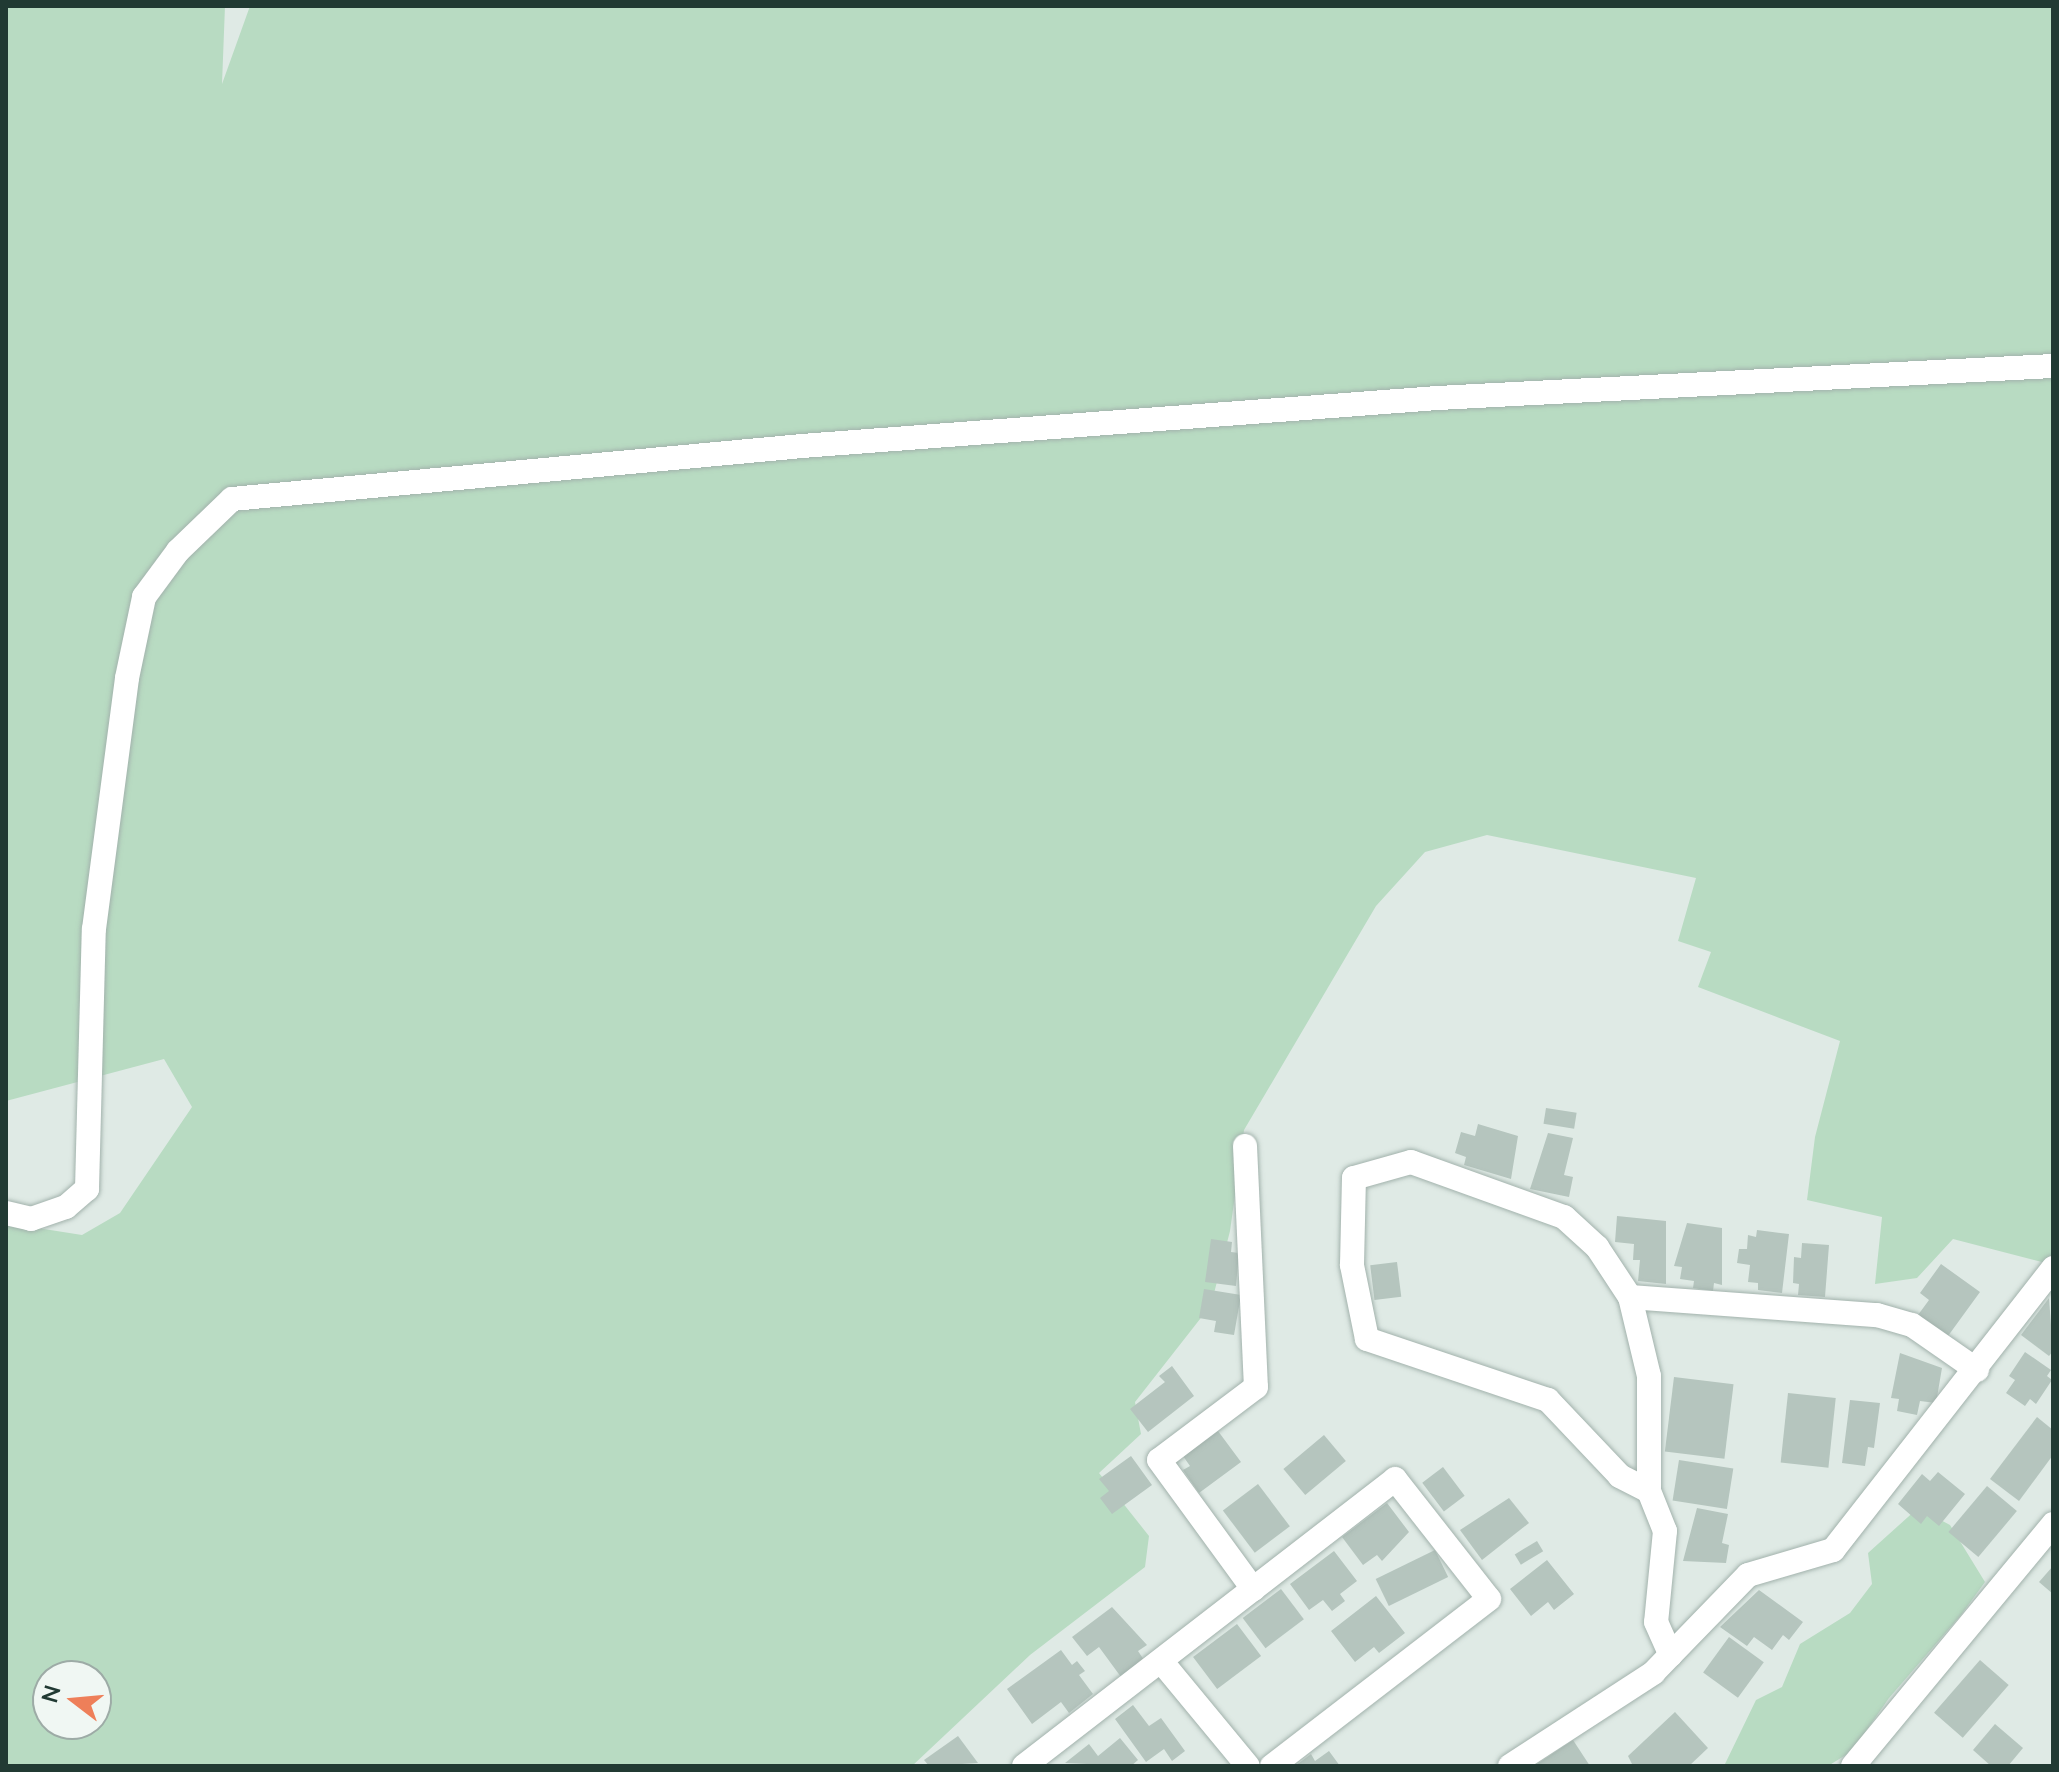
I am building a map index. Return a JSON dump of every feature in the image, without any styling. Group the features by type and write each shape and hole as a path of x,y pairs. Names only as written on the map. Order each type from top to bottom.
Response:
{"street":[{"path":"6,1213 31,1219 66,1207 87,1189 94,929 127,678 144,597 178,551 232,499 802,446 1438,398 2053,366"},
{"path":"1245,1146 1256,1387 1159,1460 1253,1589"},
{"path":"1649,1491 1620,1476 1548,1400 1367,1339 1352,1265 1354,1178 1411,1162 1564,1217 1597,1247 1630,1297 1649,1376 1649,1491 1665,1531 1656,1622 1671,1655"},
{"path":"1510,1766 1653,1673 1748,1575 1833,1550 1977,1370 2053,1268"},
{"path":"1630,1297 1877,1315 1912,1325 1977,1370"},
{"path":"1024,1766 1395,1479 1489,1599 1272,1766"},
{"path":"1853,1766 2053,1524"},
{"path":"1161,1661 1248,1766"}],"green space":[{"path":"6,6 225,6 222,84 250,6 2053,6 2053,1255 2046,1263 1953,1239 1917,1278 1875,1284 1882,1217 1807,1200 1815,1137 1840,1041 1698,987 1711,952 1678,941 1696,878 1487,835 1425,852 1376,906 1244,1130 1230,1231 1211,1305 1135,1402 1141,1434 1099,1473 1149,1536 1145,1567 1030,1655 912,1766 6,1766 6,1223 82,1235 120,1213 192,1107 164,1059 6,1101"},
{"path":"1918,1508 1950,1525 1985,1582 1961,1615 1889,1698 1852,1751 1828,1766 1724,1766 1756,1700 1782,1687 1800,1644 1850,1613 1872,1584 1868,1553"}],"building":[{"path":"1546,1108 1577,1113 1574,1129 1543,1124"},
{"path":"1478,1124 1518,1136 1511,1179 1464,1165 1466,1157 1455,1153 1461,1132 1475,1136"},
{"path":"1548,1133 1573,1138 1564,1175 1573,1177 1569,1197 1530,1189"},
{"path":"1617,1216 1666,1221 1666,1284 1638,1281 1640,1260 1633,1260 1634,1244 1615,1242"},
{"path":"1687,1223 1722,1228 1722,1285 1714,1283 1713,1291 1693,1288 1694,1281 1680,1279 1682,1267 1674,1266"},
{"path":"1757,1230 1789,1234 1782,1293 1758,1290 1758,1283 1748,1282 1750,1265 1737,1263 1739,1249 1747,1249 1748,1235 1756,1237"},
{"path":"1211,1239 1232,1242 1231,1252 1239,1253 1236,1286 1205,1282"},
{"path":"1802,1243 1829,1245 1825,1297 1798,1295 1799,1284 1793,1283 1794,1257 1801,1258"},
{"path":"1397,1262 1401,1297 1374,1300 1370,1265"},
{"path":"1941,1264 1980,1292 1948,1336 1918,1315 1929,1300 1920,1293"},
{"path":"1204,1289 1241,1295 1234,1335 1214,1332 1216,1321 1199,1318"},
{"path":"2049,1298 2053,1351 2049,1356 2021,1335"},
{"path":"2025,1352 2051,1370 2047,1376 2052,1380 2036,1404 2030,1399 2025,1406 2006,1393 2015,1380 2009,1376"},
{"path":"1900,1353 1942,1368 1936,1403 1920,1401 1917,1415 1897,1411 1899,1399 1891,1398"},
{"path":"1172,1366 1194,1396 1148,1432 1130,1409 1165,1382 1159,1376"},
{"path":"1674,1377 1734,1384 1724,1459 1665,1451"},
{"path":"1788,1393 1836,1398 1828,1468 1781,1463"},
{"path":"1850,1400 1880,1403 1874,1448 1868,1447 1865,1466 1842,1463"},
{"path":"2037,1417 2053,1430 2053,1455 2019,1501 1990,1479"},
{"path":"1218,1431 1241,1462 1199,1493 1183,1470 1190,1466 1183,1456"},
{"path":"1324,1435 1346,1461 1305,1495 1283,1469"},
{"path":"1131,1456 1152,1485 1112,1514 1100,1498 1109,1491 1099,1479"},
{"path":"1679,1460 1733,1469 1727,1509 1673,1500"},
{"path":"1443,1467 1465,1496 1444,1511 1422,1483"},
{"path":"1938,1472 1965,1494 1939,1526 1927,1516 1921,1524 1898,1504 1922,1474 1930,1481"},
{"path":"1258,1484 1290,1526 1255,1553 1223,1510"},
{"path":"1987,1486 2017,1511 1978,1557 1948,1532"},
{"path":"1509,1498 1529,1523 1482,1560 1460,1530"},
{"path":"1387,1503 1409,1532 1382,1561 1377,1555 1363,1565 1342,1537"},
{"path":"1697,1508 1728,1514 1722,1543 1729,1545 1726,1563 1683,1561"},
{"path":"1537,1541 1543,1551 1521,1565 1515,1554"},
{"path":"1435,1550 1448,1577 1389,1606 1376,1579"},
{"path":"1334,1551 1357,1581 1340,1594 1345,1601 1332,1611 1323,1600 1309,1610 1290,1584"},
{"path":"1547,1560 1574,1594 1554,1610 1548,1602 1531,1616 1510,1589"},
{"path":"2053,1566 2053,1594 2039,1582"},
{"path":"1281,1589 1304,1619 1266,1648 1243,1618"},
{"path":"1759,1590 1803,1622 1789,1640 1783,1635 1772,1650 1754,1637 1747,1646 1720,1627"},
{"path":"1376,1596 1405,1633 1379,1653 1374,1647 1355,1662 1331,1631"},
{"path":"1112,1607 1147,1645 1138,1651 1144,1660 1121,1677 1099,1647 1087,1656 1072,1637"},
{"path":"1237,1624 1261,1656 1217,1689 1193,1657"},
{"path":"1729,1637 1764,1662 1738,1698 1703,1673"},
{"path":"1061,1650 1072,1665 1077,1661 1085,1671 1079,1675 1093,1694 1069,1713 1061,1702 1032,1724 1007,1689"},
{"path":"1980,1660 2009,1685 1963,1738 1934,1713"},
{"path":"1133,1705 1149,1726 1161,1718 1185,1751 1172,1761 1164,1749 1146,1762 1115,1719"},
{"path":"1675,1712 1708,1748 1689,1766 1633,1766 1628,1756"},
{"path":"1995,1724 2023,1748 2008,1766 1991,1766 1973,1750"},
{"path":"958,1736 978,1763 929,1766 924,1760"},
{"path":"1120,1738 1138,1760 1131,1766 1065,1763 1089,1744 1098,1756"},
{"path":"1573,1740 1590,1766 1534,1766"},
{"path":"1329,1751 1340,1766 1295,1766 1311,1754 1315,1761"}]}
